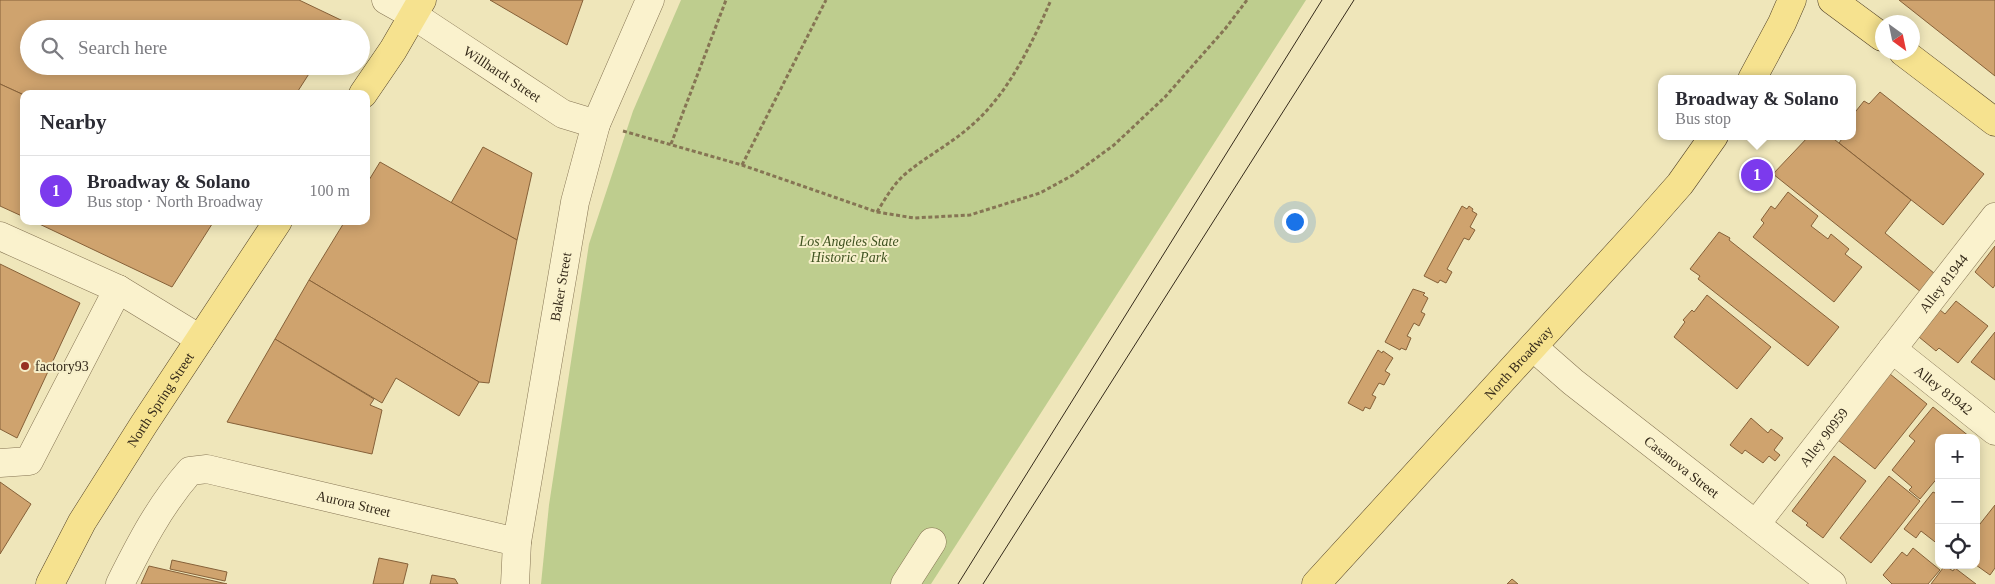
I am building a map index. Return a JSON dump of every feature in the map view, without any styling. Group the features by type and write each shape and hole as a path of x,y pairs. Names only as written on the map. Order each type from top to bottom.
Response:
{"main road":[{"path":"1754,75 1792,0"},
{"path":"1832,0 1875,32"},
{"path":"366,90 418,7"},
{"path":"1913,60 1995,122"},
{"name":"North Broadway","path":"1316,584 1674,191 1711,140"},
{"name":"North Spring Street","path":"50,584 82,522 144,424 275,225"}],"street":[{"name":"Willhardt Street","path":"386,0 418,7 563,114 596,124"},
{"name":"Baker Street","path":"515,584 517,542 575,202 596,124 650,0"},
{"name":"Alley 81944","path":"1892,349 1995,218"},
{"path":"0,236 118,289 200,339"},
{"path":"0,463 29,461 118,289"},
{"name":"Casanova Street","path":"1533,347 1573,382 1832,584"},
{"name":"Alley 81942","path":"1892,349 1995,431"},
{"name":"Alley 90959","path":"1756,524 1892,349"},
{"name":"Aurora Street","path":"120,584 144,535 174,489 190,471 207,469 517,542"},
{"path":"905,584 932,542"}],"path":[{"path":"671,144 726,0"},
{"path":"742,165 826,0"},
{"path":"877,212 904,175 974,124 1004,90 1040,26 1051,0"},
{"path":"596,124 742,165 877,212 914,218 970,215 1040,193 1073,175 1114,145 1165,97 1225,29 1247,0"}],"green space":[{"name":"Los Angeles State Historic Park","path":"681,0 1306,0 931,584 541,584 549,505 589,244 633,111"}],"building":[{"path":"0,0 299,0 341,20 20,20 20,75 308,75 299,90 20,90 20,93 0,84"},
{"path":"490,0 583,0 567,45"},
{"path":"1899,0 1995,0 1995,76 1920,15"},
{"path":"0,84 20,93 20,215 0,206"},
{"path":"1880,92 1984,174 1943,225 1839,143 1841,140 1856,140 1856,111 1864,101 1869,104"},
{"path":"1805,140 1835,140 1911,200 1885,233 1940,278 1926,296 1773,174"},
{"path":"483,147 532,173 517,240 451,203"},
{"path":"380,162 517,240 489,383 479,382 309,280 343,225 370,225 370,178"},
{"path":"1788,192 1818,216 1811,226 1828,239 1831,234 1849,249 1845,254 1862,267 1834,302 1753,237 1764,223 1761,220 1771,206 1775,209"},
{"path":"1462,206 1467,209 1469,206 1477,214 1470,227 1475,230 1469,240 1464,238 1447,269 1452,272 1446,283 1440,280 1438,283 1424,276"},
{"path":"41,225 211,225 172,287"},
{"path":"1719,232 1730,238 1729,240 1839,327 1808,366 1698,279 1700,276 1690,269"},
{"path":"1995,246 1995,285 1993,288 1975,272"},
{"name":"factory93","path":"0,264 80,303 17,438 0,429"},
{"path":"309,280 479,382 459,416 396,378 382,403 275,339"},
{"path":"1413,289 1425,293 1423,295 1428,298 1421,312 1425,314 1419,326 1414,323 1407,336 1411,338 1406,350 1401,348 1400,350 1385,342"},
{"path":"1707,295 1771,347 1737,389 1674,337 1685,322 1683,320 1692,310 1694,312"},
{"path":"1956,301 1988,326 1958,363 1939,348 1936,351 1919,337 1940,310 1945,314"},
{"path":"1995,332 1995,380 1971,362"},
{"path":"275,339 374,399 370,405 382,410 372,454 227,422"},
{"path":"1378,350 1393,358 1385,371 1390,374 1384,385 1379,383 1372,395 1376,397 1370,409 1365,407 1363,411 1348,403"},
{"path":"1890,374 1927,404 1875,469 1838,440"},
{"path":"1933,407 1966,434 1935,434 1935,481 1920,499 1909,490 1912,487 1892,470 1915,441 1909,436"},
{"path":"1751,418 1768,433 1771,429 1783,438 1774,450 1780,455 1775,461 1769,456 1763,463 1745,450 1742,454 1730,445"},
{"path":"1834,456 1866,481 1823,538 1792,511"},
{"path":"1889,476 1920,501 1871,563 1840,538"},
{"path":"0,482 31,504 0,554"},
{"path":"1933,492 1935,493 1935,542 1921,531 1916,538 1904,529"},
{"path":"1995,505 1995,568 1990,575 1980,568 1980,524"},
{"path":"1913,548 1935,566 1935,569 1940,570 1928,584 1892,584 1883,575 1902,552 1907,556"},
{"path":"379,558 408,564 403,584 373,584"},
{"path":"172,560 227,572 225,581 170,569"},
{"path":"149,566 227,584 141,584"},
{"path":"1942,569 1953,571 1956,569 1976,584 1931,584"},
{"path":"432,575 455,579 458,584 430,584"},
{"path":"1512,579 1518,584 1507,584"}],"tram line":[{"path":"958,584 1322,0"},
{"path":"983,584 1354,0"}],"place":[{"name":"Broadway & Solano","path":"1757,175"},
{"name":"factory93","path":"25,366"}]}
